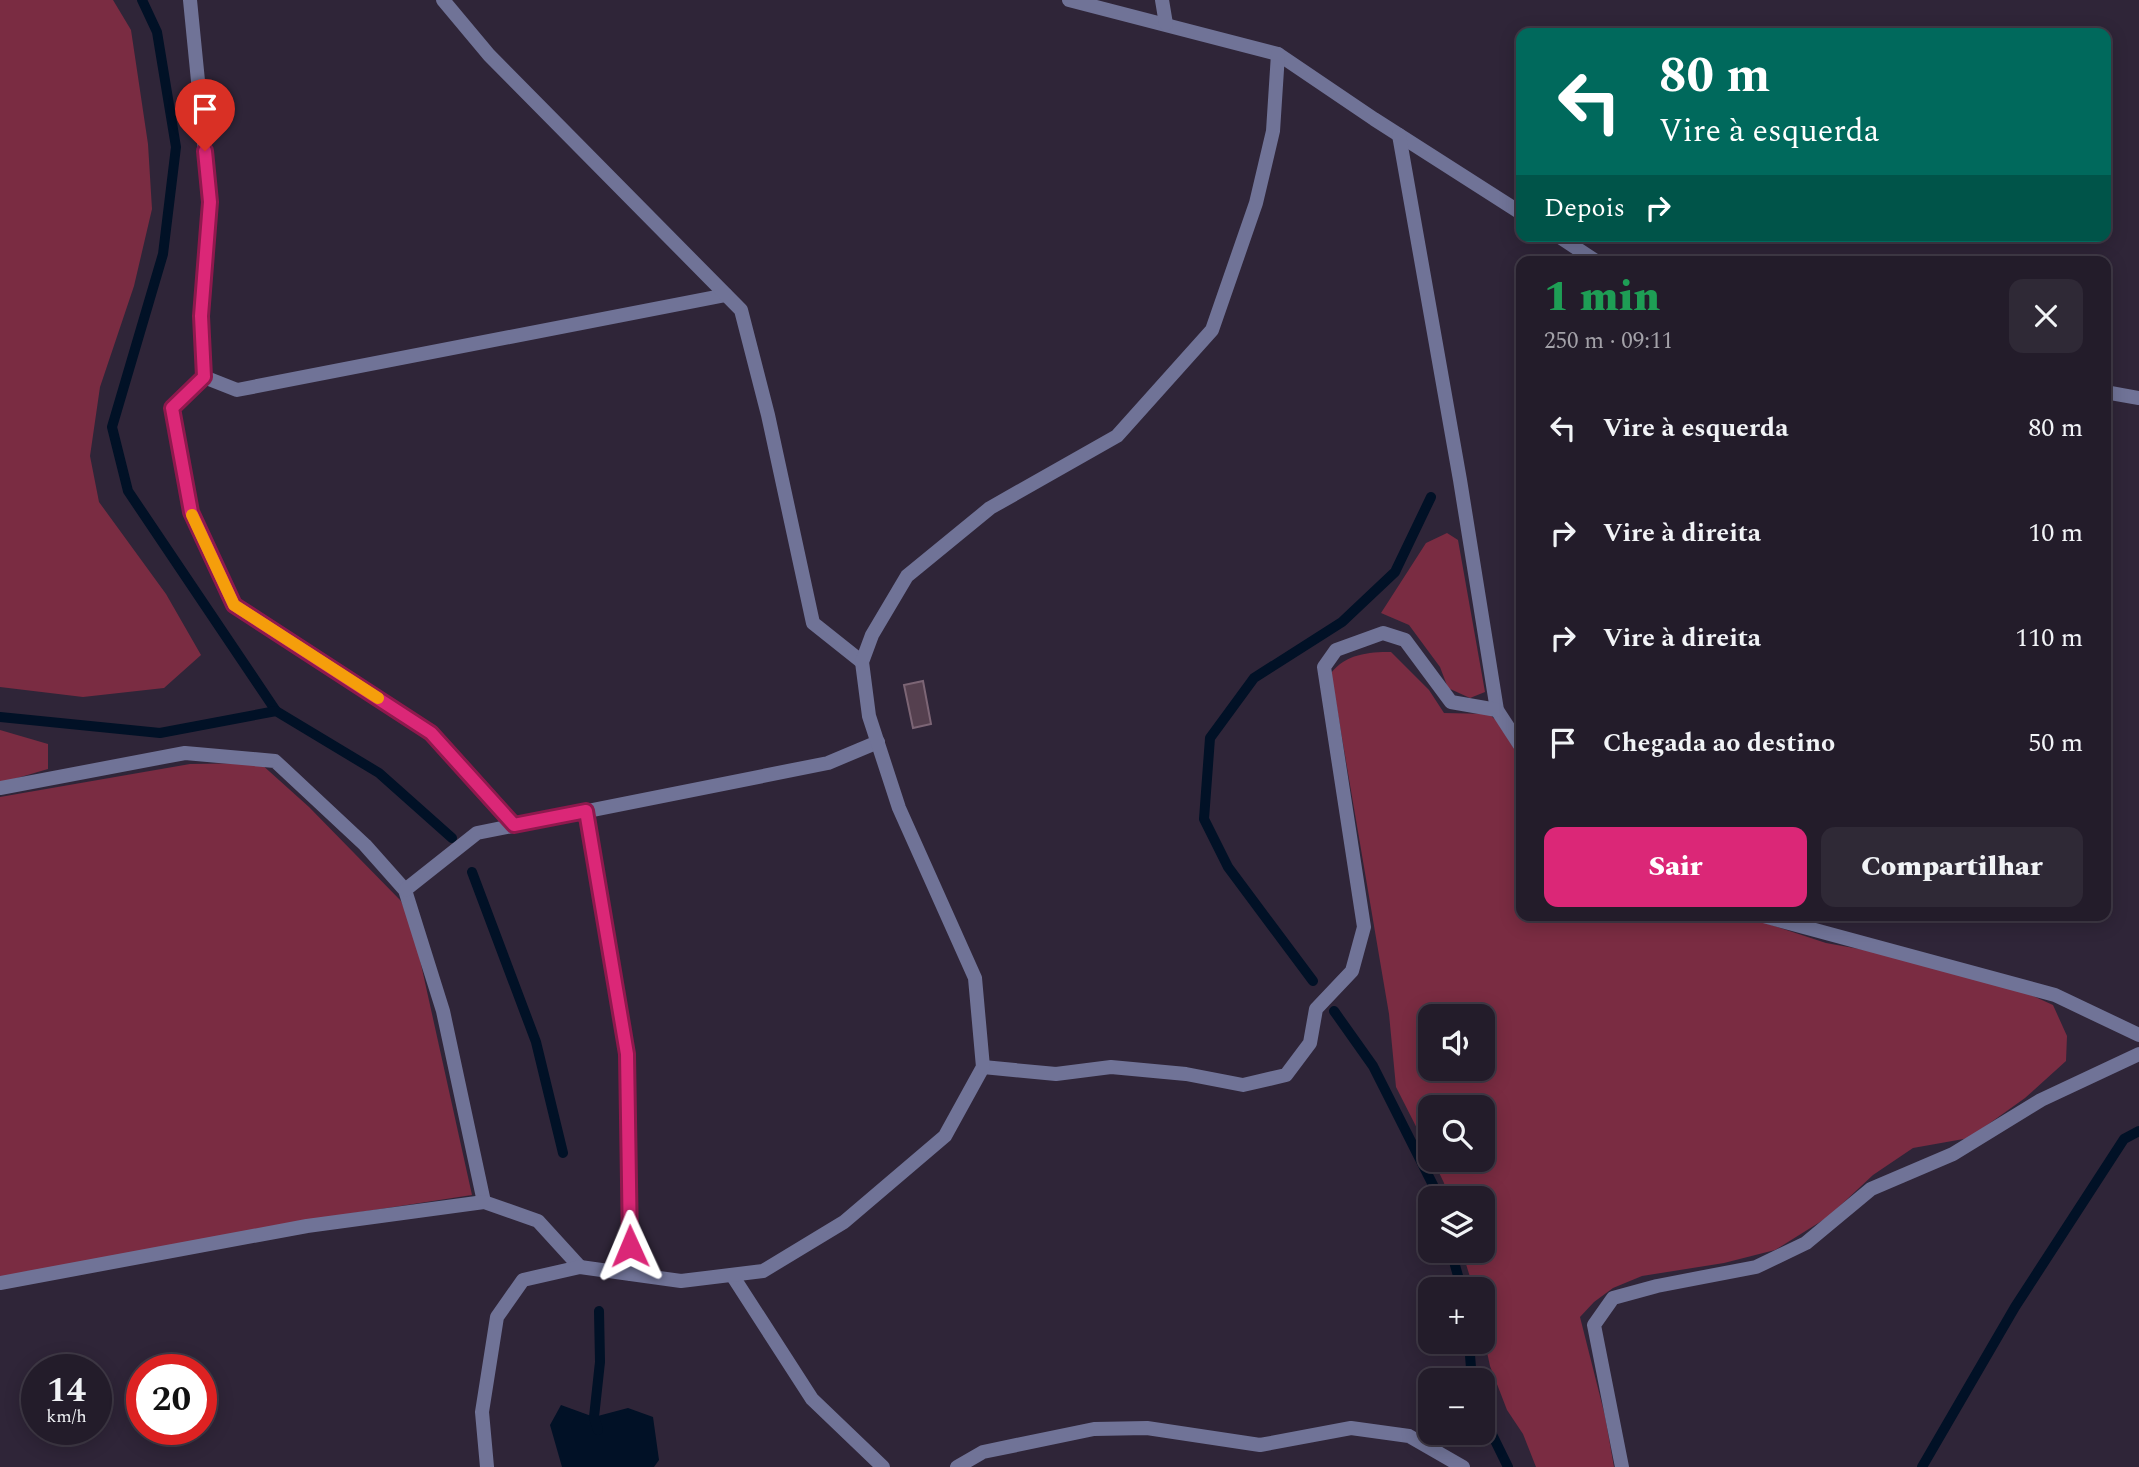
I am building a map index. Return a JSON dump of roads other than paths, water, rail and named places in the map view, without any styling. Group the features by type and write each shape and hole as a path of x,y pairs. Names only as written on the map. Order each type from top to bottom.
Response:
{"lane":[{"path":"190,0 210,202 201,316 204,377 172,408 191,512 234,605 431,733 514,825"},
{"path":"443,0 489,55 740,310 768,415 813,623 862,662"},
{"path":"1069,0 1278,54 1516,210"},
{"path":"1161,0 1166,24"},
{"path":"487,1467 482,1412 497,1317 523,1280 580,1267 681,1281 763,1271 844,1222 945,1136 983,1067 975,978 899,808 869,716 862,662 872,635 907,576 990,508 1117,436 1212,330 1256,203 1273,131 1278,54"},
{"path":"1399,135 1460,480 1497,710 1516,739"},
{"path":"1567,242 1588,256"},
{"path":"204,377 237,390 726,295"},
{"path":"2111,393 2139,398"},
{"path":"983,1067 1056,1074 1111,1067 1186,1074 1243,1085 1286,1076 1310,1043 1316,1009 1352,971 1364,927 1324,667 1336,650 1383,633 1405,640 1451,702 1497,710"},
{"path":"405,890 477,833 828,763 878,742"},
{"path":"0,788 185,753 275,761 365,845 405,890 443,1011 484,1202"},
{"path":"586,811 627,1054 631,1274"},
{"path":"1782,921 2055,995 2139,1035"},
{"path":"1622,1467 1594,1325 1612,1298 1657,1286 1756,1267 1807,1242 1871,1189 1953,1154 2041,1100 2139,1054"},
{"path":"0,1283 307,1226 484,1202 538,1221 580,1267"},
{"path":"732,1275 812,1399 883,1467"},
{"path":"957,1467 983,1452 1094,1429 1147,1427 1260,1445 1352,1428 1409,1436 1463,1467"}],"water":[{"path":"561,1405 594,1417 628,1408 653,1417 659,1460 654,1467 562,1467 550,1425"}],"waterway":[{"path":"142,0 157,32 176,147 163,254 112,427 128,491 276,711"},
{"path":"1313,981 1228,867 1204,819 1210,738 1254,678 1342,622 1395,572 1431,497"},
{"path":"0,717 160,733 276,711 379,773 452,838"},
{"path":"472,872 536,1042 563,1153"},
{"path":"1334,1011 1373,1066 1433,1186"},
{"path":"1922,1467 2015,1307 2124,1139 2139,1131"},
{"path":"1454,1263 1458,1277"},
{"path":"598,1430 594,1417 600,1362 599,1311"},
{"path":"1470,1354 1471,1368"},
{"path":"1495,1440 1508,1467"}]}
